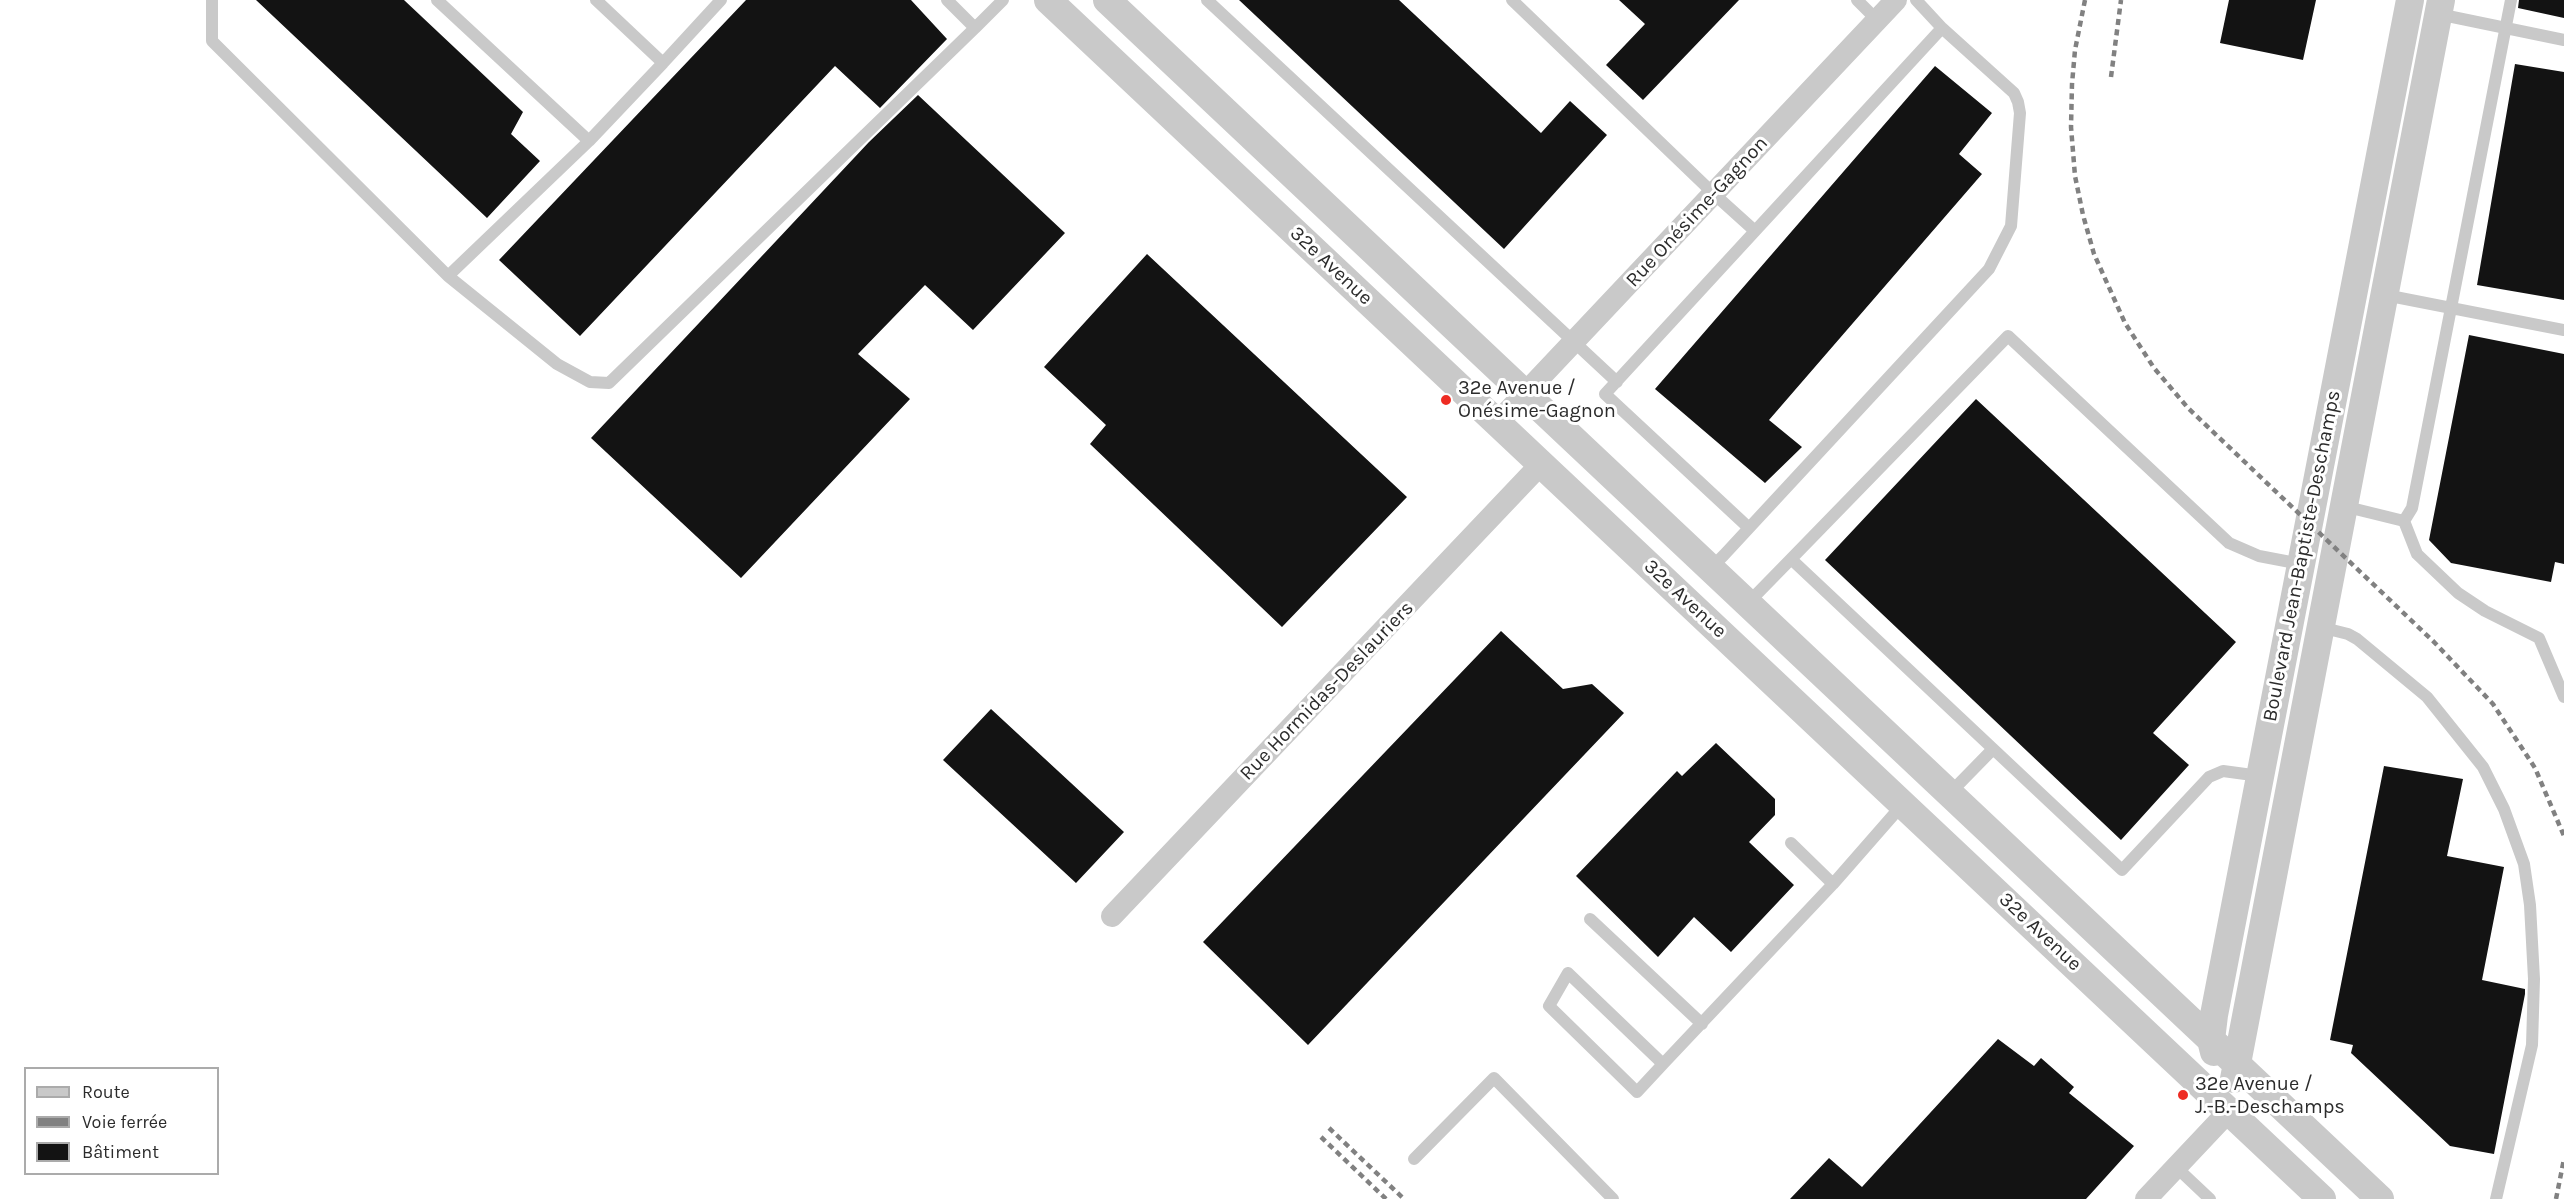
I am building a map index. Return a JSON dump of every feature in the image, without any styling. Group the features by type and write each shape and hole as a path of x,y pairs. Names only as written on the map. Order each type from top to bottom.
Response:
{"street":[{"name":"32e Avenue","path":"1048,0 1904,803 2322,1199"},
{"name":"32e Avenue","path":"1107,0 2380,1199"},
{"name":"Rue Onésime-Gagnon","path":"1497,423 1896,0"},
{"name":"Boulevard Jean-Baptiste-Deschamps","path":"2229,1111 2211,1040 2410,0"},
{"name":"Boulevard Jean-Baptiste-Deschamps","path":"2229,1111 2236,1063 2440,7"},
{"name":"Rue Hormidas-Deslauriers","path":"1112,916 1541,464"},
{"path":"2295,593 2325,599"},
{"path":"2146,1199 2229,1111"}],"lane":[{"path":"212,0 212,41 448,276 557,364 590,382 609,383 1003,0"},
{"path":"437,0 589,141"},
{"path":"596,0 663,63"},
{"path":"448,276 589,141 721,0"},
{"path":"947,0 975,28"},
{"path":"1207,0 1617,382"},
{"path":"1512,0 1755,231"},
{"path":"1857,0 1877,20"},
{"path":"1710,569 1989,269 2011,226 2020,113 2018,102 2014,93 1942,28 1916,0"},
{"path":"2404,521 2412,508 2511,0"},
{"path":"2440,7 2506,29 2564,40"},
{"path":"1749,528 1605,394 1942,28"},
{"path":"2384,295 2564,330"},
{"path":"1747,604 2008,336 2229,543 2259,556 2301,564"},
{"path":"2343,506 2404,521"},
{"path":"2404,521 2417,554 2458,593 2486,611 2540,638 2564,697"},
{"path":"1791,559 2122,870 2209,777 2223,771 2260,776"},
{"path":"2320,627 2336,630 2356,639 2427,698 2483,767 2504,808 2524,864 2530,905 2534,979 2532,1045 2496,1199"},
{"path":"1950,793 1993,749"},
{"path":"1663,1064 1568,973 1549,1006 1637,1092 1833,884 1904,803"},
{"path":"1791,843 1833,884"},
{"path":"1590,919 1702,1024"},
{"path":"1414,1159 1494,1078 1613,1199"},
{"path":"2176,1167 2210,1199"}],"building":[{"path":"256,0 404,0 523,112 511,134 540,161 487,218"},
{"path":"746,0 911,0 947,39 880,108 835,66 580,336 499,260"},
{"path":"1239,0 1399,0 1541,133 1570,101 1607,135 1504,249"},
{"path":"1619,0 1739,0 1643,100 1606,65 1645,24"},
{"path":"2229,0 2316,0 2303,60 2220,43"},
{"path":"2519,0 2564,0 2564,18 2518,8"},
{"path":"2515,64 2564,72 2564,300 2477,285"},
{"path":"1935,66 1992,113 1959,154 1982,174 1769,420 1802,447 1765,483 1655,389"},
{"path":"918,95 1065,233 973,330 925,285 858,354 910,399 741,578 591,438 869,142"},
{"path":"1147,254 1407,497 1282,627 1090,444 1106,425 1044,367"},
{"path":"2469,335 2564,354 2564,564 2555,562 2551,582 2451,563 2429,540"},
{"path":"1976,399 2236,642 2153,733 2189,765 2121,840 1825,560"},
{"path":"1501,631 1563,689 1592,684 1624,713 1308,1045 1203,942"},
{"path":"991,709 1124,832 1076,883 943,760"},
{"path":"1716,743 1775,799 1775,815 1749,842 1794,885 1731,952 1694,917 1658,957 1576,876 1677,771 1682,776"},
{"path":"2384,766 2463,779 2447,856 2504,867 2482,980 2525,989 2525,994 2494,1154 2450,1146 2351,1053 2353,1045 2330,1040"},
{"path":"1998,1039 2034,1066 2041,1058 2074,1087 2069,1093 2134,1146 2086,1199 1790,1199 1829,1158 1862,1187"}],"railway":[{"path":"2085,0 2075,50 2072,84 2071,127 2075,176 2094,254 2125,323 2154,368 2188,408 2434,642 2493,704 2535,768 2564,836"},
{"path":"2111,77 2121,0"},
{"path":"1329,1128 1404,1199"},
{"path":"1321,1137 1386,1199"},
{"path":"2556,1199 2564,1159"}],"place":[{"name":"32e Avenue / Onésime-Gagnon","path":"1446,400"},
{"name":"32e Avenue / J.-B.-Deschamps","path":"2183,1095"}]}
